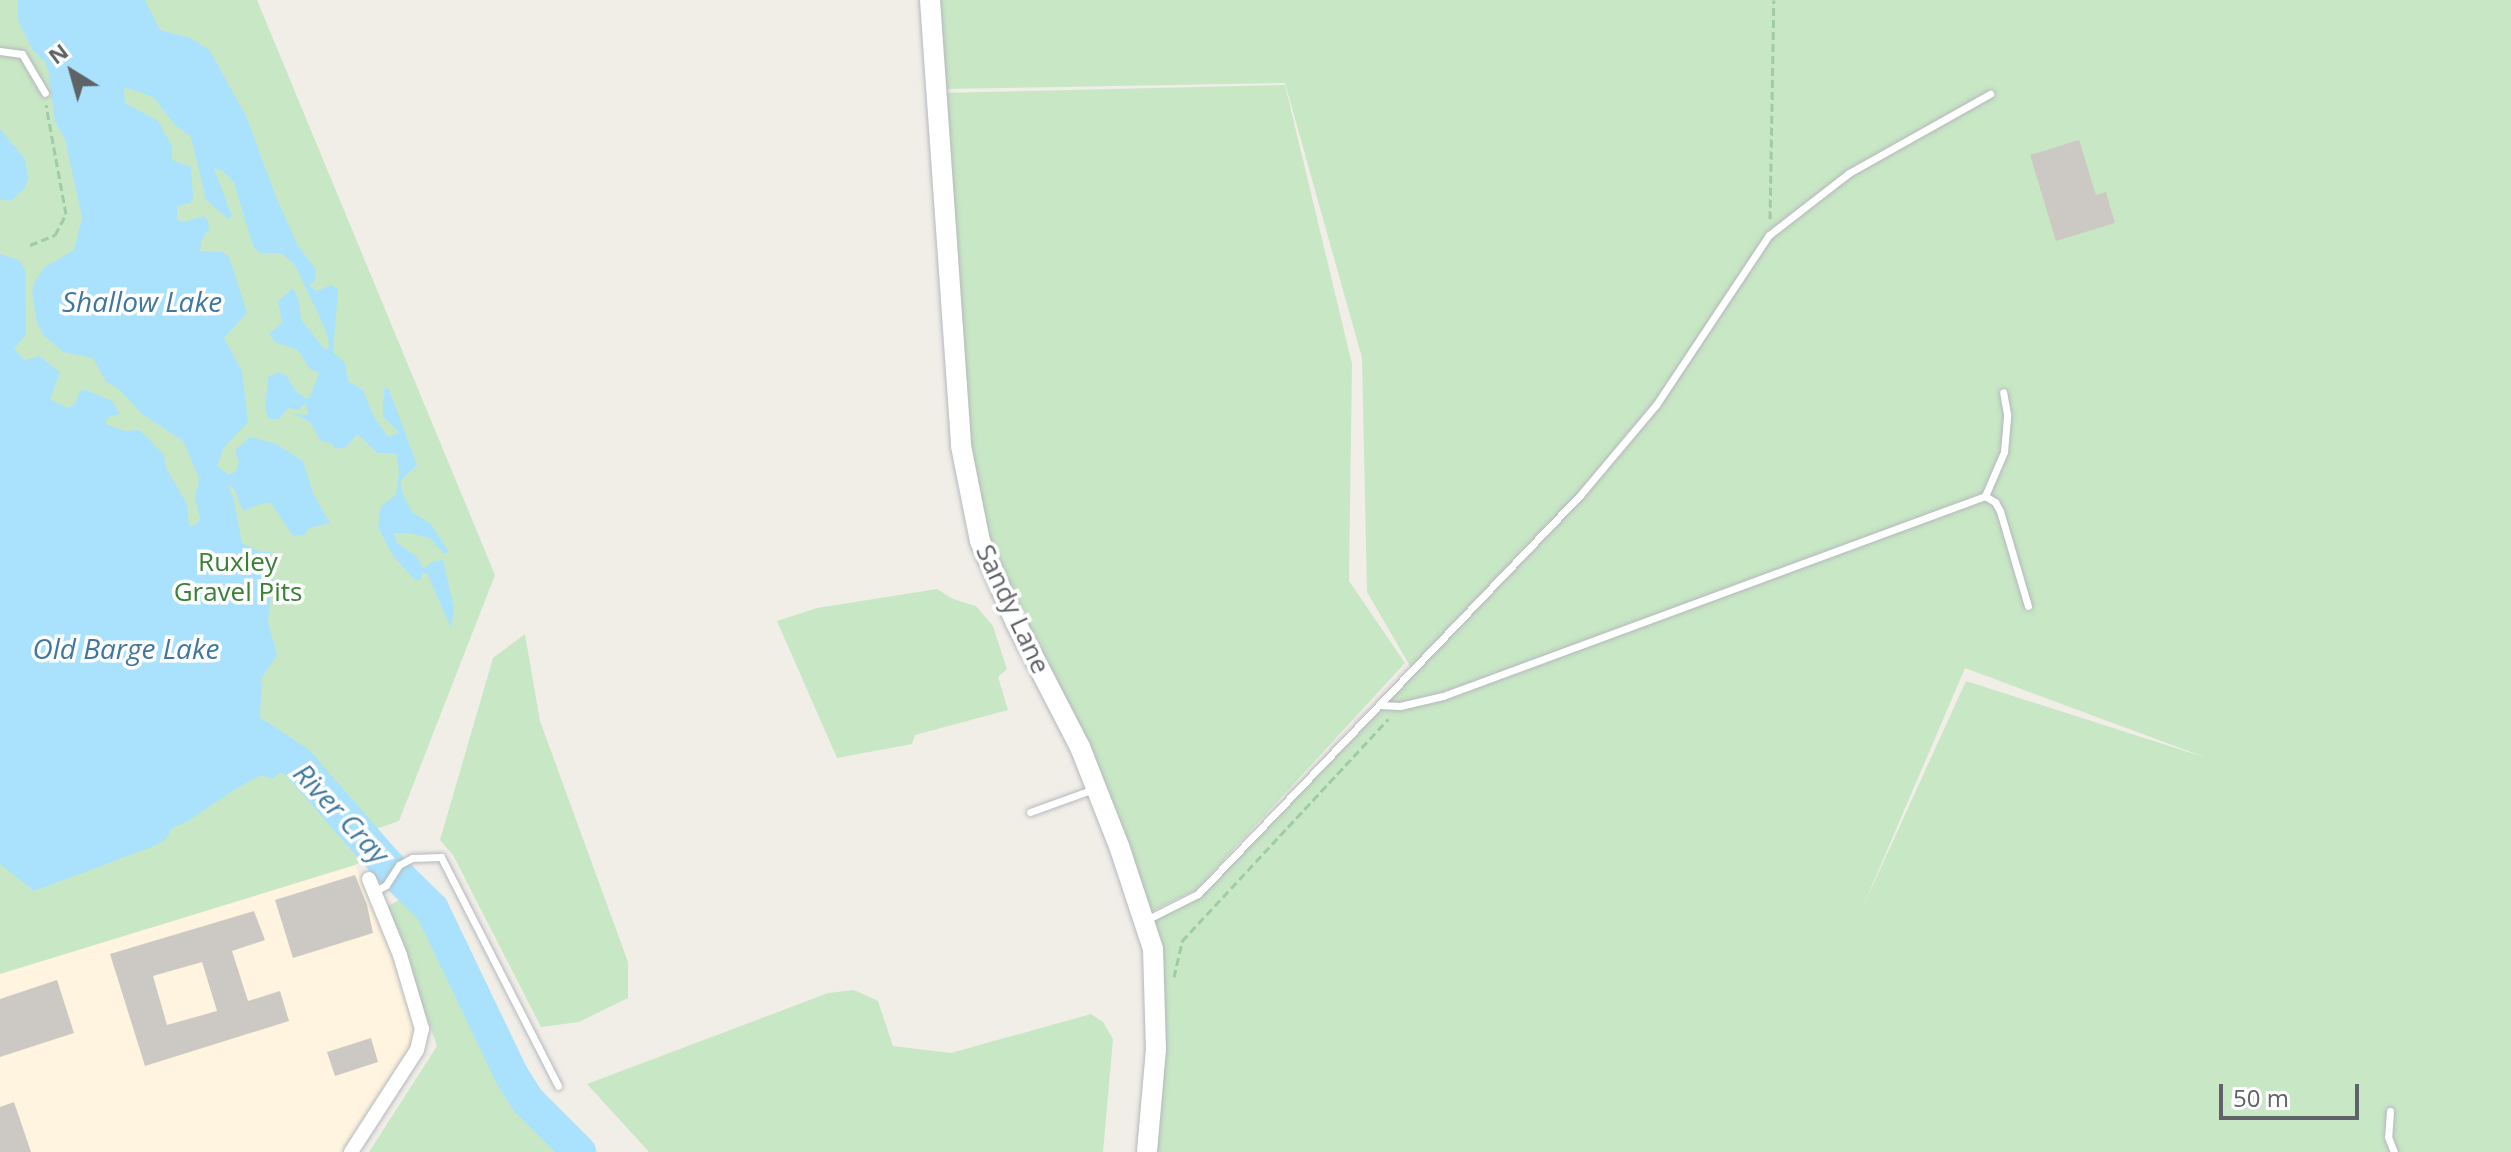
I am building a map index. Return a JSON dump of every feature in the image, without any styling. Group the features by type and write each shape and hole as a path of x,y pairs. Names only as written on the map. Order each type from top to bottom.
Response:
{"street":[{"name":"Sandy Lane","path":"930,0 961,446 980,541 1016,623 1080,747 1153,949 1156,1049 1147,1152"},
{"path":"351,1152 417,1050 422,1029 376,885"}],"lane":[{"path":"0,51 22,54 45,93"},
{"path":"1144,921 1198,894 1581,494 1656,405 1769,235 1849,173 1990,94"},
{"path":"1379,705 1400,706 1443,696 1985,496 2004,452 2007,414 2003,392"},
{"path":"1985,496 1995,502 2000,511 2028,606"},
{"path":"1030,812 1096,788"},
{"path":"376,885 399,865 426,855 441,857 558,1086"},
{"path":"2390,1111 2388,1137 2394,1152"}],"path":[{"path":"1769,235 1774,0"},
{"path":"30,245 55,235 66,214 45,93"},
{"path":"1172,987 1182,941 1400,706"}],"shaded area":[{"path":"355,865 396,957 417,1030 414,1051 347,1152 0,1152 0,974"}],"green space":[{"name":"Ruxley Gravel Pits","path":"0,0 257,0 495,575 399,821 346,839 369,857 355,865 0,974"},
{"path":"936,0 2511,0 2511,1152 1148,1152 1151,922 1202,895 1414,673 1367,592 1362,358 1285,83 941,89","holes":["1965,668 2207,758 1966,681 1862,909"]},
{"path":"1285,85 1352,364 1349,581 1405,663 1196,890 1146,914 982,540 963,445 939,93"},
{"path":"937,589 953,599 976,606 993,626 1007,669 998,677 1008,710 915,735 912,744 837,758 777,621 817,608"},
{"path":"525,634 540,721 628,962 628,998 579,1022 541,1027 453,855 440,840 493,658"},
{"path":"410,894 424,911 509,1079 529,1110 571,1152 369,1152 437,1046 388,906"},
{"path":"854,990 878,1001 893,1046 951,1053 1091,1014 1103,1022 1113,1039 1103,1152 649,1152 587,1084 828,993"}],"water":[{"path":"18,0 145,0 160,30 191,38 210,51 246,116 297,244 316,270 315,280 309,286 317,291 331,285 338,289 333,352 345,363 348,381 363,390 373,415 388,437 399,432 383,417 384,388 389,389 417,465 400,481 402,492 412,512 431,524 449,552 444,554 430,538 394,533 397,543 416,556 424,569 433,561 443,560 454,608 451,628 427,573 423,572 420,580 415,580 393,556 378,527 381,506 396,495 399,472 396,453 377,453 358,434 346,447 335,449 332,444 321,441 310,422 294,414 308,415 306,403 298,410 288,408 279,419 269,419 265,409 268,377 279,372 287,376 295,390 306,399 310,397 319,373 310,369 297,349 276,343 269,334 282,322 278,301 293,288 299,301 301,319 325,350 329,347 328,337 320,318 295,265 281,253 260,253 253,246 234,183 223,171 214,168 232,216 228,219 206,200 191,137 175,125 153,97 124,87 125,103 158,121 172,146 172,160 191,167 193,197 190,203 177,206 177,219 183,222 203,216 208,220 209,228 201,241 200,251 223,252 229,257 247,313 224,338 242,371 248,422 224,447 217,466 228,474 234,473 239,463 235,450 250,437 276,444 303,461 313,493 330,523 309,528 304,535 293,536 271,503 243,511 234,489 227,485 233,496 242,543 261,552 272,552 267,559 273,576 268,622 277,655 262,677 260,716 265,726 302,757 272,779 261,775 234,790 172,828 166,839 154,846 34,891 0,864 0,254 19,260 25,270 26,334 14,349 24,360 40,356 60,373 50,399 67,408 75,404 80,391 86,390 112,401 120,414 108,417 105,424 125,431 139,430 146,436 164,455 166,468 187,504 189,525 195,525 200,519 195,498 199,478 183,441 142,414 119,389 106,382 93,358 63,352 44,336 37,323 32,293 35,281 45,267 74,250 82,218 65,139 55,122 48,69 33,51 18,20"},
{"path":"0,129 25,159 28,178 25,188 11,201 0,199"}],"building":[{"path":"2079,140 2096,195 2106,192 2115,223 2056,241 2030,155"},
{"path":"355,875 367,905 373,933 293,958 275,900"},
{"path":"254,911 265,940 232,951 248,1001 280,991 289,1021 145,1066 110,954","holes":["202,962 217,1011 167,1025 153,976"]},
{"path":"57,980 74,1033 0,1057 0,999"},
{"path":"371,1038 378,1062 335,1076 327,1052"},
{"path":"14,1102 31,1152 0,1152 0,1107"}],"waterway":[{"name":"River Cray","path":"256,735 298,763 387,865 432,909 511,1074 527,1100 579,1152"}],"water label":[{"name":"Shallow Lake","path":"142,301"},
{"name":"Old Barge Lake","path":"126,648"}]}
